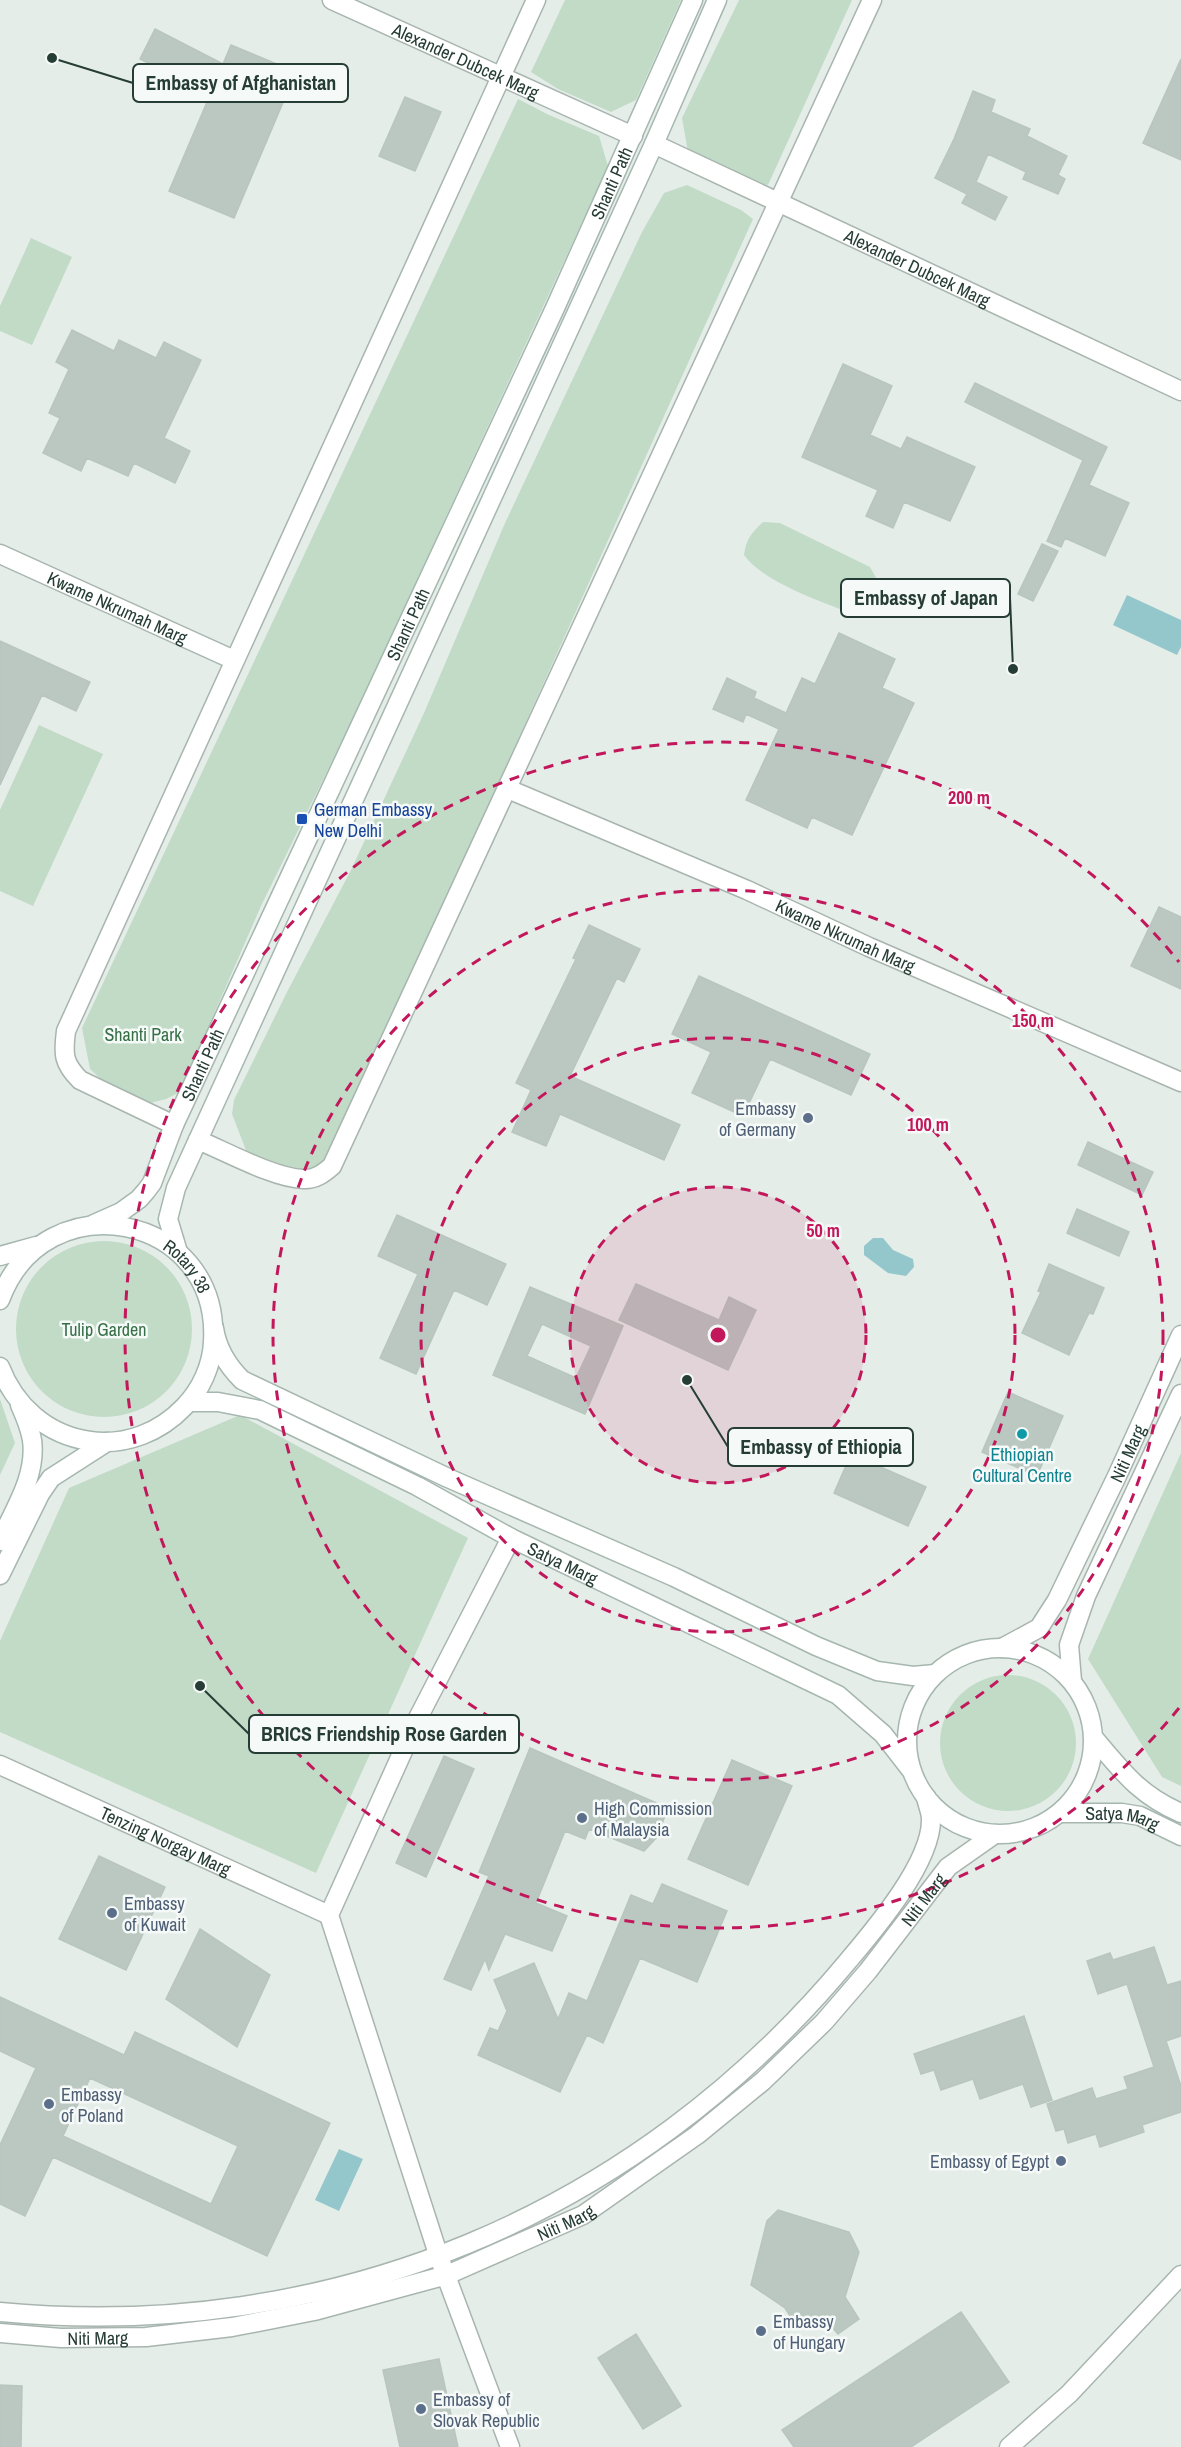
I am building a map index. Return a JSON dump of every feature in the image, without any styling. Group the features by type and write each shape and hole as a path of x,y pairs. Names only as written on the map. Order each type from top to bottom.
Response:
{"street":[{"name":"Alexander Dubcek Marg","path":"332,0 633,135"},
{"path":"174,1125 80,1080 68,1068 64,1052 66,1031 536,0"},
{"name":"Shanti Path","path":"94,1224 121,1212 139,1199 152,1183 174,1125 540,340 693,0"},
{"name":"Shanti Path","path":"178,1252 168,1220 169,1207 176,1188 654,144 717,0"},
{"path":"198,1140 281,1175 305,1179 321,1175 332,1166 872,0"},
{"name":"Alexander Dubcek Marg","path":"654,144 1181,391"},
{"name":"Kwame Nkrumah Marg","path":"0,554 234,660"},
{"name":"Kwame Nkrumah Marg","path":"508,789 747,890 869,947 1181,1082"},
{"name":"Rotary 38","path":"0,1300 14,1272 39,1245 75,1228 94,1224 117,1224 160,1239 178,1252 197,1274 209,1300 214,1328 213,1348 208,1367 189,1402 176,1415 152,1431 126,1440 90,1441 58,1432 31,1414 19,1402 0,1367"},
{"path":"0,1256 39,1245"},
{"name":"Satya Marg","path":"214,1328 215,1338 228,1366 242,1380 448,1479 674,1577 816,1646 877,1671 913,1676 935,1674"},
{"name":"Niti Marg","path":"1002,1648 1039,1628 1057,1600 1181,1335"},
{"name":"Niti Marg","path":"1072,1681 1070,1645 1082,1607 1181,1394"},
{"path":"0,1541 25,1489 32,1462 32,1438 19,1402"},
{"name":"Satya Marg","path":"189,1402 218,1402 260,1410 417,1486 511,1538 838,1695 883,1734 911,1770"},
{"path":"0,1575 40,1494 51,1478 107,1442"},
{"path":"510,2447 439,2257 329,1915 417,1720 511,1538"},
{"path":"1002,1648 1017,1649 1047,1660 1072,1681 1088,1707 1094,1738 1089,1771 1072,1801 1060,1813 1029,1830 995,1834 975,1831 939,1812 926,1797 911,1770 907,1740 908,1726 917,1698 935,1674 955,1660 977,1651 1002,1648"},
{"name":"Satya Marg","path":"1094,1738 1143,1793 1181,1813"},
{"name":"Tenzing Norgay Marg","path":"0,1766 329,1915"},
{"name":"Niti Marg","path":"0,2312 48,2316 126,2317 204,2312 281,2300 346,2285 439,2257 504,2229 573,2194 639,2153 702,2107 761,2056 816,2001 866,1941 916,1869 929,1835 931,1817 926,1797"},
{"name":"Satya Marg","path":"1060,1813 1122,1812 1140,1816 1181,1836"},
{"name":"Niti Marg","path":"0,2333 61,2338 146,2337 232,2327 314,2311 447,2275 583,2215 698,2135 763,2081 824,2022 880,1958 948,1867 995,1834"},
{"path":"1009,2447 1069,2394 1181,2275"}],"green space":[{"path":"565,0 681,0 636,100 611,112 558,89 531,72"},
{"path":"739,0 852,0 768,185 753,182 688,152 682,118"},
{"name":"Shanti Park","path":"518,99 599,136 608,166 349,727 261,906 180,1092 150,1103 120,1097 90,1069 82,1028"},
{"path":"687,185 741,210 753,219 327,1163 294,1170 268,1164 247,1153 232,1114 234,1100 351,870 424,713 505,523 642,232 664,193"},
{"path":"31,238 72,257 32,345 0,331 0,306"},
{"path":"763,522 780,523 870,567 879,583 879,597 865,613 853,614 794,590 765,574 744,555 750,537"},
{"path":"39,725 103,754 33,906 0,891 0,810"},
{"name":"Tulip Garden","path":"104,1241 121,1242 138,1247 166,1267 186,1295 191,1312 191,1346 186,1363 166,1391 138,1411 121,1416 104,1417 87,1416 70,1411 42,1391 22,1363 17,1346 16,1329 17,1312 22,1295 42,1267 70,1247 87,1242"},
{"path":"0,1399 15,1443 0,1475"},
{"path":"240,1415 468,1538 316,1873 0,1732 0,1641 69,1488"},
{"path":"1181,1453 1181,1786 1162,1777 1088,1659"},
{"path":"1008,1675 1034,1680 1046,1686 1056,1695 1065,1705 1071,1717 1076,1743 1071,1769 1065,1781 1056,1791 1046,1800 1034,1806 1008,1811 982,1806 970,1800 960,1791 951,1781 945,1769 940,1743 945,1717 951,1705 960,1695 970,1686 982,1680"}],"water":[{"path":"1127,595 1181,620 1181,647 1177,655 1113,625"},
{"path":"873,1238 883,1238 893,1250 913,1259 914,1267 906,1276 888,1273 864,1255 864,1246"},
{"path":"339,2149 363,2159 339,2211 315,2200"}],"building":[{"path":"155,29 223,64 231,45 296,72 234,218 169,191 210,95 140,59"},
{"path":"1181,59 1181,160 1143,143"},
{"path":"973,91 995,100 991,112 1030,129 1027,136 1067,156 1058,175 1065,179 1058,194 1023,179 1026,172 988,154 976,182 1007,197 995,220 962,203 967,194 935,178 954,139"},
{"path":"405,97 441,112 415,171 379,156"},
{"path":"72,330 114,351 119,340 156,358 164,342 201,360 164,438 190,451 175,483 134,463 128,476 87,458 81,471 43,453 60,418 49,413 69,369 56,362"},
{"path":"843,364 892,386 870,435 901,449 907,437 975,467 950,521 904,502 893,528 866,516 878,490 802,457"},
{"path":"975,383 1107,447 1089,485 1129,503 1105,556 1065,538 1061,547 1047,541 1083,460 965,402"},
{"path":"1042,544 1058,551 1033,601 1018,594"},
{"path":"839,633 895,659 882,688 914,703 852,835 812,817 807,828 746,800 779,729 746,714 743,722 713,709 727,678 756,692 754,698 786,713 802,678 815,684"},
{"path":"0,641 90,682 76,711 42,695 0,785"},
{"path":"1159,907 1181,917 1181,989 1131,966"},
{"path":"589,925 640,949 624,982 617,978 570,1076 680,1125 664,1160 560,1114 546,1146 512,1132 531,1090 516,1083 576,959 573,958"},
{"path":"699,976 870,1054 851,1095 770,1059 743,1116 692,1093 711,1052 672,1034"},
{"path":"1088,1142 1153,1172 1142,1195 1078,1165"},
{"path":"1077,1209 1129,1232 1119,1256 1067,1233"},
{"path":"397,1215 506,1264 487,1305 454,1290 416,1374 380,1358 418,1274 378,1256"},
{"path":"1049,1264 1104,1288 1093,1314 1089,1313 1069,1355 1022,1333 1041,1292 1038,1291"},
{"path":"636,1284 719,1320 729,1297 756,1310 728,1370 619,1320"},
{"path":"530,1287 623,1326 585,1414 493,1375","holes":["542,1324 591,1346 576,1378 527,1356"]},
{"path":"1008,1392 1063,1416 1037,1476 982,1452"},
{"path":"851,1454 926,1487 908,1526 834,1493"},
{"name":"High Commission of Malaysia","path":"530,1748 668,1808 657,1837 644,1851 589,1829 585,1839 565,1831 536,1903 567,1916 552,1951 505,1934 489,1970 485,1959 471,1990 444,1979 489,1876 479,1872"},
{"path":"444,1756 474,1769 426,1877 396,1863"},
{"path":"732,1760 792,1786 748,1885 688,1859"},
{"name":"Embassy of Kuwait","path":"99,1856 165,1887 126,1970 59,1939"},
{"path":"662,1884 727,1911 697,1982 640,1958 603,2043 587,2035 560,2092 478,2055 490,2028 498,2031 507,2011 494,1980 534,1963 558,2019 569,1993 587,2001 631,1895 653,1904"},
{"path":"200,1929 270,1975 237,2047 166,1999"},
{"path":"1154,1947 1167,1985 1181,1981 1181,2036 1166,2041 1181,2086 1181,2112 1142,2125 1144,2132 1100,2147 1096,2134 1068,2143 1064,2129 1056,2131 1047,2104 1092,2088 1096,2099 1128,2089 1124,2077 1154,2067 1127,1984 1098,1994 1087,1961 1110,1953 1113,1960"},
{"path":"0,1997 124,2055 135,2032 330,2123 267,2256 53,2157 25,2216 0,2204 0,2145 36,2068 0,2051","holes":["90,2078 238,2146 211,2204 63,2136"]},
{"path":"1024,2016 1052,2100 1031,2107 1023,2084 980,2099 973,2079 941,2090 934,2070 921,2074 914,2054"},
{"path":"778,2210 849,2232 859,2252 845,2297 859,2319 838,2334 825,2319 792,2319 785,2308 751,2285 767,2221"},
{"path":"961,2312 1009,2382 911,2447 794,2447 782,2430"},
{"path":"636,2334 681,2406 643,2429 598,2358"},
{"name":"Embassy of Slovak Republic","path":"439,2359 458,2447 400,2447 383,2370"},
{"path":"0,2385 22,2386 21,2447 0,2447"}],"place":[{"name":"Embassy of Afghanistan","path":"52,58"},
{"name":"Embassy of Japan","path":"1013,669"},
{"name":"German Embassy New Delhi","path":"302,819"},
{"name":"Embassy of Germany","path":"808,1118"},
{"name":"Embassy of Ethiopia","path":"687,1380"},
{"name":"Ethiopian Cultural Centre","path":"1022,1434"},
{"name":"BRICS Friendship Rose Garden","path":"200,1686"},
{"name":"High Commission of Malaysia","path":"582,1818"},
{"name":"Embassy of Kuwait","path":"112,1913"},
{"name":"Embassy of Poland","path":"49,2104"},
{"name":"Embassy of Egypt","path":"1061,2161"},
{"name":"Embassy of Hungary","path":"761,2331"},
{"name":"Embassy of Slovak Republic","path":"421,2409"}]}
